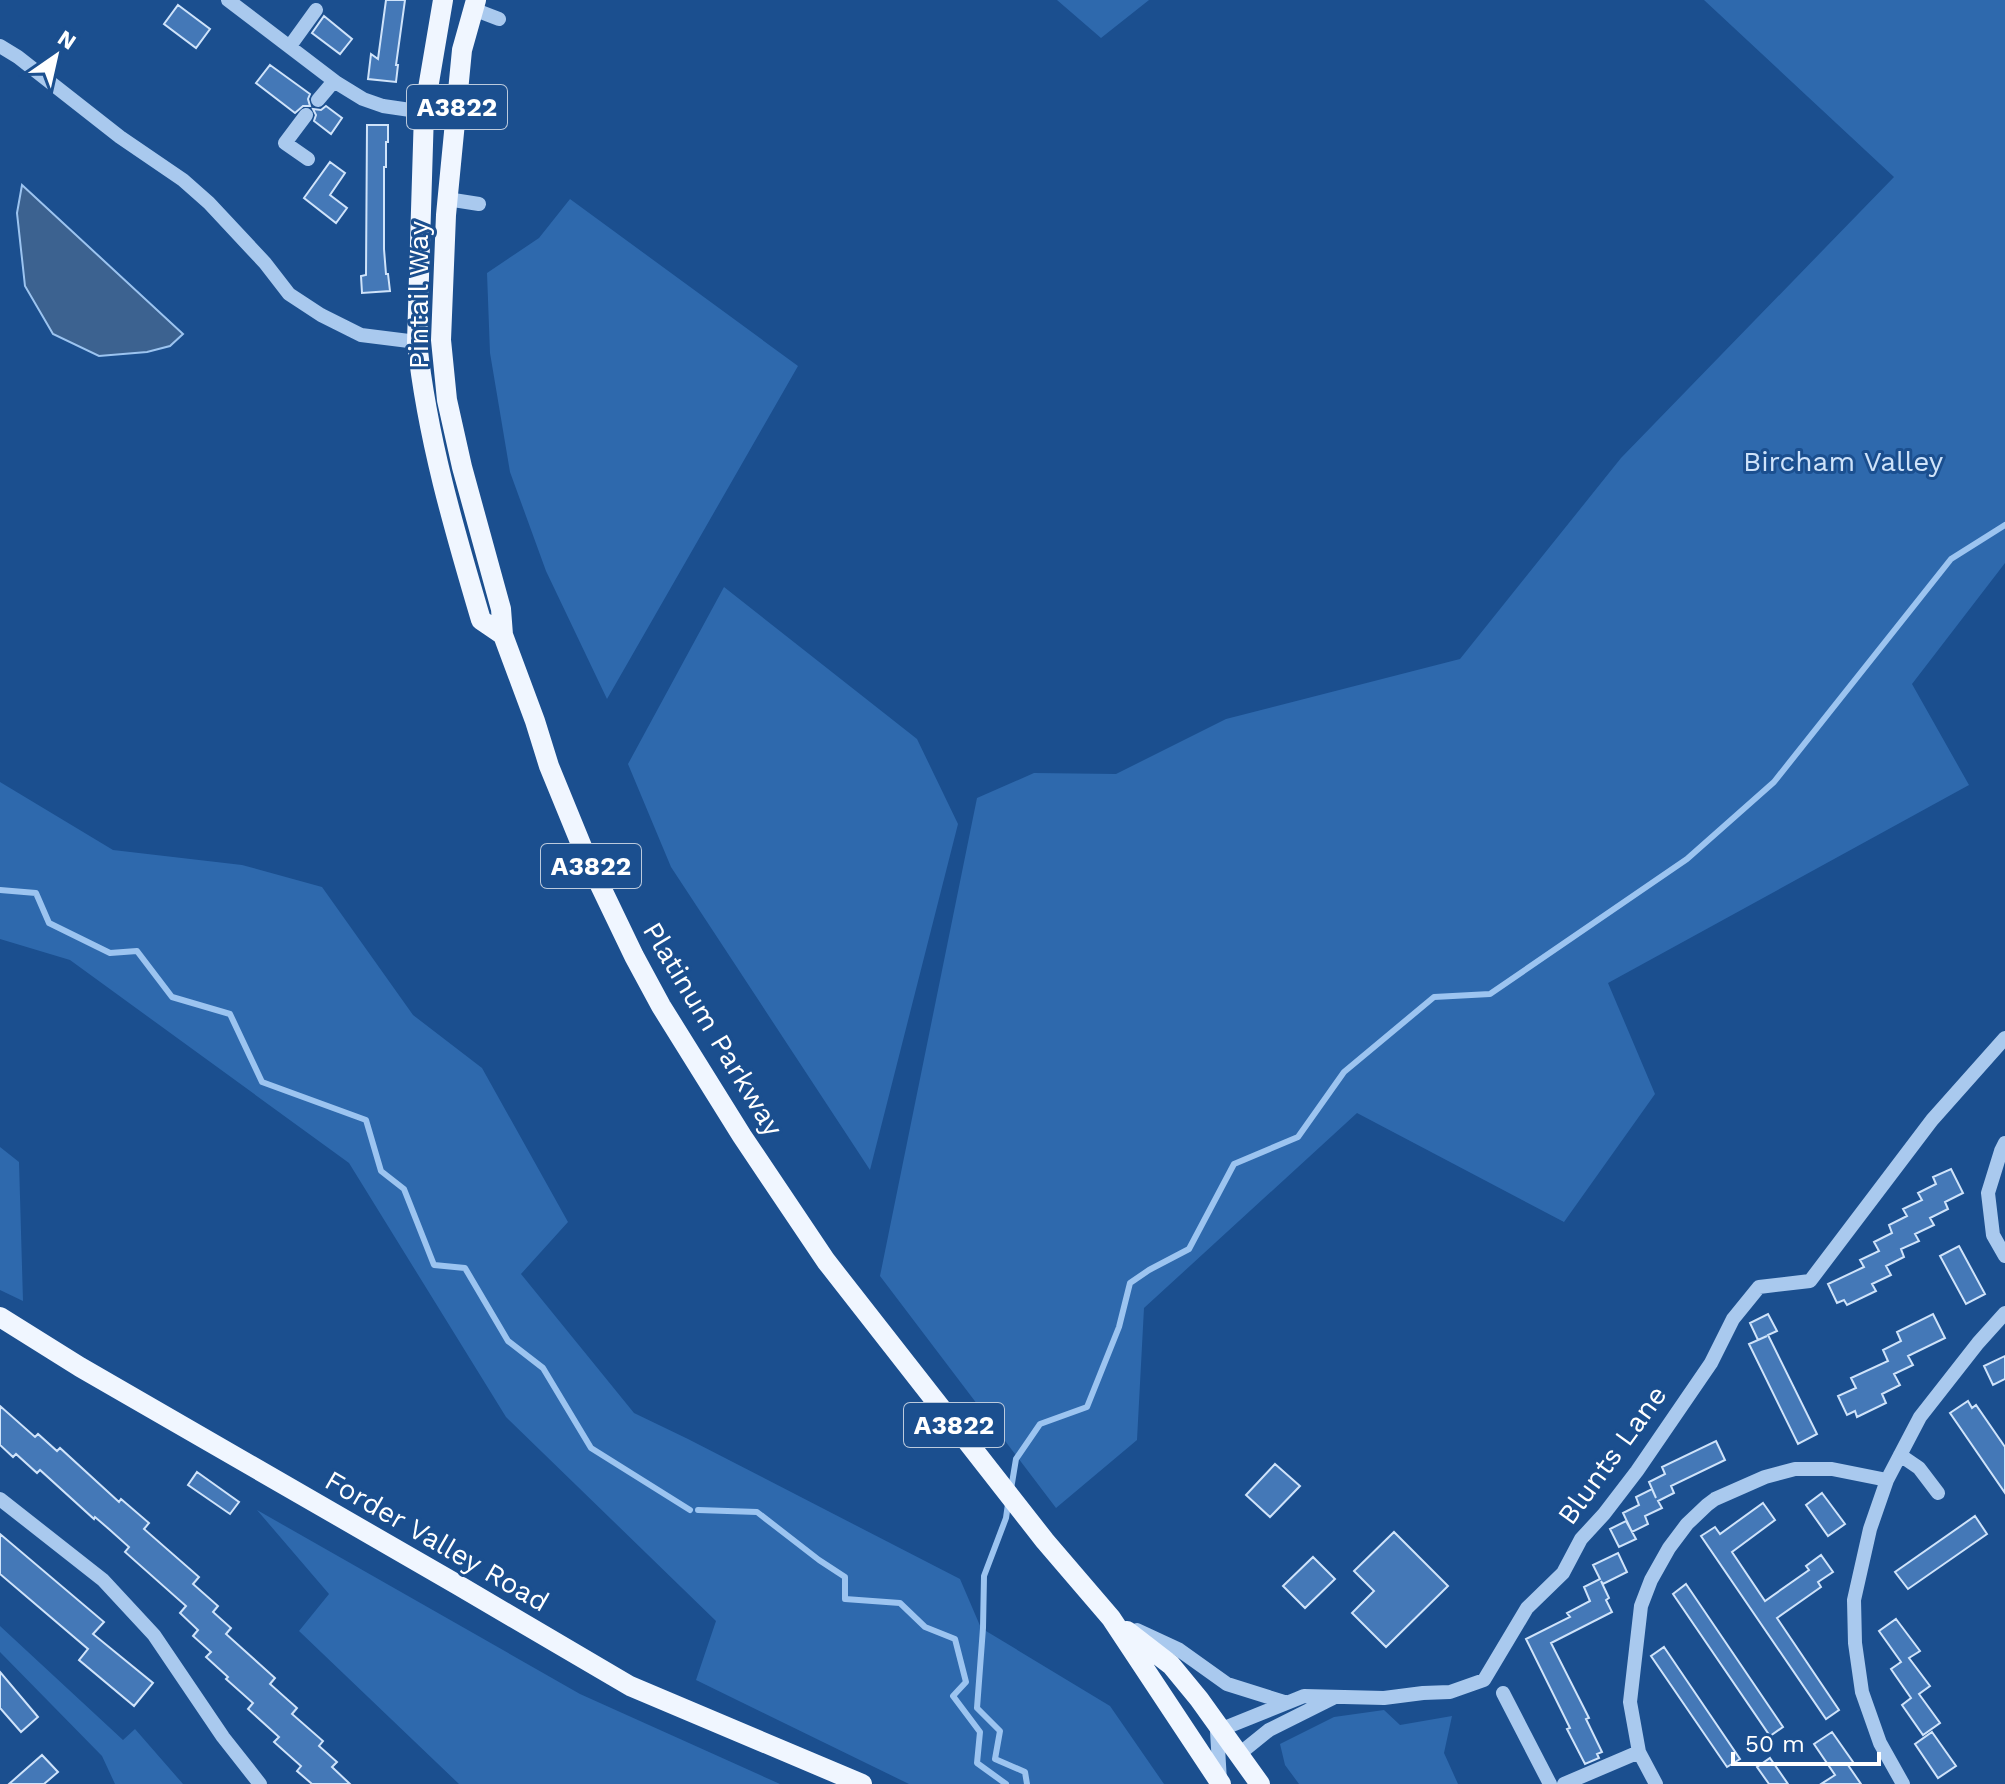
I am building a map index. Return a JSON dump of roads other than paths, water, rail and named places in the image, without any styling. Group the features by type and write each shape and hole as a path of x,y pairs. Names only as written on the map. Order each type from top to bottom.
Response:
{"main road":[{"name":"Pintail Way","path":"417,342 424,112 443,0"},
{"name":"Pintail Way","path":"474,4 462,50 447,199 441,340 447,400 501,609 503,635"},
{"name":"Platinum Parkway","path":"417,342 439,467 481,620 503,635 549,766 585,854 661,1006 733,1123 826,1261 1083,1587 1111,1618 1221,1783"},
{"name":"Forder Valley Road","path":"0,1317 91,1374 630,1686 862,1784"},
{"name":"Platinum Parkway","path":"1111,1618 1171,1665 1260,1784"}],"street":[{"path":"228,0 334,81 363,99 383,106 424,112"},
{"path":"474,4 499,19"},
{"path":"290,46 316,10"},
{"path":"0,46 192,188 231,225 289,294 321,315 361,335 417,342"},
{"path":"318,100 334,81"},
{"path":"306,115 285,143 308,159"},
{"path":"447,199 479,204"},
{"name":"Blunts Lane","path":"1221,1730 1304,1696 1384,1698 1450,1692 1484,1680 1527,1608 1563,1573 1581,1539 1637,1471 1711,1363 1733,1319 1759,1287 1810,1281 1932,1120 2005,1038"},
{"path":"2005,1143 1988,1193 1993,1235 2005,1256"},
{"path":"1903,1784 1880,1743 1862,1692 1855,1643 1854,1600 1870,1529 1887,1480 1900,1455 1920,1417 2005,1313"},
{"path":"1900,1455 1919,1468 1938,1493"},
{"path":"1656,1784 1639,1752 1630,1702 1641,1606 1651,1580 1687,1524 1715,1499 1765,1477 1795,1469 1832,1469 1887,1480"},
{"path":"0,1499 103,1580 154,1635 223,1737 260,1784"},
{"path":"1111,1618 1178,1649 1227,1684 1284,1702"},
{"path":"1503,1693 1550,1784"},
{"path":"1238,1755 1269,1730 1337,1696"},
{"path":"1221,1730 1217,1731 1221,1783"},
{"path":"1564,1784 1639,1752"}],"waterway":[{"path":"1011,1489 1016,1459 1040,1424 1087,1407 1119,1327 1130,1283 1189,1249 1234,1164 1298,1137 1344,1072 1434,997 1490,994 1687,859 1774,782 1951,559 2005,525"},
{"path":"0,890 36,893 49,923 110,953 137,951 172,997 230,1014 262,1082 366,1120 381,1171 404,1189 434,1265 465,1268 508,1341 543,1368 591,1448 690,1510"},
{"path":"1008,1504 1006,1518 984,1576 977,1708 1000,1731 995,1759 1025,1772 1027,1784"},
{"path":"698,1510 757,1512 845,1577 845,1599 900,1603 925,1627 955,1639 966,1682 953,1696 980,1732 977,1763 1006,1784"}],"park label":[{"name":"Bircham Valley","path":"1843,461"}]}
